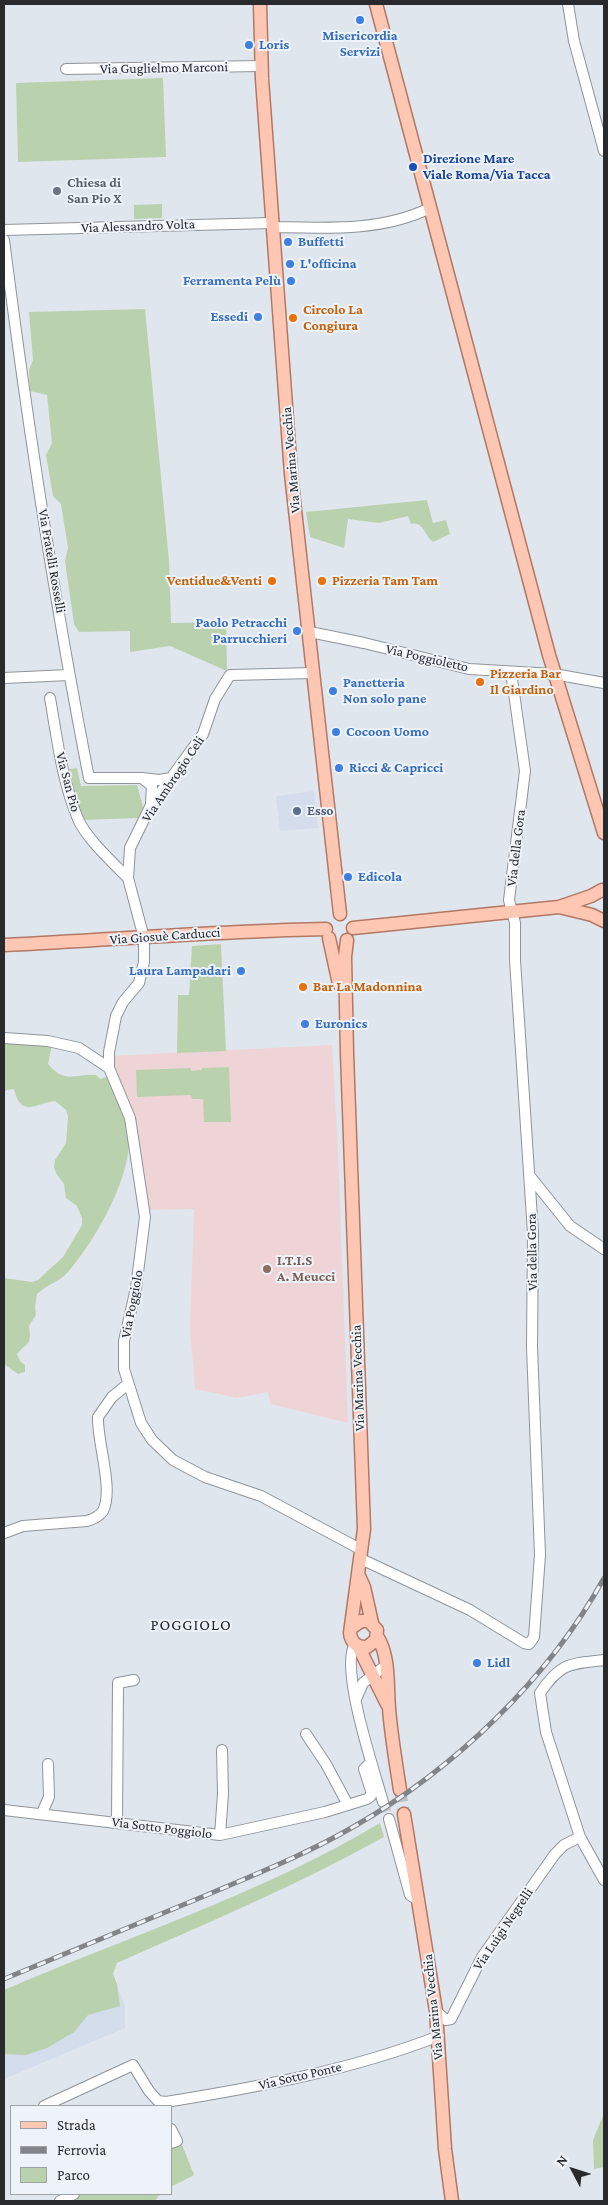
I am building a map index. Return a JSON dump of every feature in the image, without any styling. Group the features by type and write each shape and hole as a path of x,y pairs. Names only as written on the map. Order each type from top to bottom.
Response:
{"main road":[{"name":"Via Marina Vecchia","path":"260,4 261,66 291,474 340,914"},
{"path":"376,4 554,674 604,833"},
{"path":"353,928 559,907 603,889"},
{"path":"603,889 598,907 604,920"},
{"path":"559,907 592,914 604,920"},
{"path":"340,914 348,917 353,928 347,940 338,942 328,933 328,920 332,916 340,914"},
{"name":"Via Giosuè Carducci","path":"4,945 144,938 250,930 328,933"},
{"name":"Via Marina Vecchia","path":"328,933 339,987 346,1150 350,1181 364,1529 352,1628"},
{"name":"Via Marina Vecchia","path":"347,940 346,987 352,1149 350,1181"},
{"name":"Via Marina Vecchia","path":"359,1576 364,1588 372,1623"},
{"path":"388,1707 350,1637 352,1628 361,1621 372,1623 381,1641 386,1666 388,1707 400,1790"},
{"path":"356,1645 363,1648 371,1646 377,1636"},
{"name":"Via Marina Vecchia","path":"404,1814 436,2011 445,2148 452,2201"}],"street":[{"path":"568,4 574,41 604,151"},
{"name":"Via Guglielmo Marconi","path":"66,70 261,66"},
{"name":"Via Alessandro Volta","path":"4,230 272,225 363,228 420,213 430,208"},
{"name":"Via Fratelli Rosselli","path":"4,240 7,292 69,675 89,778 142,778 159,780 171,778"},
{"name":"Via Poggioletto","path":"310,632 469,668 554,674 604,682"},
{"name":"Via della Gora","path":"361,1554 470,1610 524,1643 529,1644 534,1637 540,1555 532,1347 533,1233 515,922 511,912 510,900 525,771 511,672"},
{"name":"Via Ambrogio Celi","path":"144,938 128,878 130,848 150,807 203,734 215,699 230,675 314,673"},
{"path":"4,678 69,675"},
{"name":"Via San Pio","path":"50,698 62,763 79,820 105,856 128,878"},
{"path":"142,778 152,786 153,794 150,807"},
{"name":"Via Poggiolo","path":"144,938 144,962 139,983 120,1008 112,1033 109,1052 109,1068 130,1118 144,1217 136,1288 124,1341 124,1369 141,1423 152,1440 173,1460 205,1477 261,1496 361,1554"},
{"path":"4,1038 48,1041 79,1048 109,1068"},
{"path":"529,1174 570,1226 604,1249"},
{"path":"4,1533 23,1526 87,1521 96,1518 103,1511 107,1496 98,1417 112,1397 128,1384"},
{"name":"Via Sotto Poggiolo","path":"356,1645 351,1653 351,1672 356,1702 383,1802"},
{"path":"604,1660 570,1664 559,1669 540,1693 546,1732 580,1837 604,1880"},
{"path":"356,1702 361,1686 372,1675 386,1666"},
{"path":"117,1822 118,1683 134,1680"},
{"path":"306,1734 326,1764 348,1805"},
{"path":"220,1835 223,1794 222,1750"},
{"name":"Via Sotto Poggiolo","path":"4,1810 220,1835 298,1819 348,1805 371,1796 364,1769 372,1762"},
{"path":"42,1813 49,1797 48,1764"},
{"path":"389,1819 410,1895 419,1901"},
{"name":"Via Luigi Negrelli","path":"436,2011 446,2020 450,2019 482,1956 500,1930 555,1854 564,1845 580,1837"},
{"name":"Via Sotto Ponte","path":"46,2105 133,2065 159,2104 315,2074 386,2054 439,2036"},
{"path":"172,2131 177,2140 172,2142"},
{"path":"60,2201 72,2195"}],"shaded area":[{"name":"Esso","path":"314,791 318,828 280,831 276,796"},
{"name":"I.T.I.S A. Meucci","path":"332,1045 338,1150 348,1423 270,1404 268,1392 237,1398 195,1389 190,1328 194,1209 148,1210 120,1084 110,1056"},
{"path":"106,1960 125,2005 125,2028 4,2079 4,2002"}],"green space":[{"path":"163,78 166,157 18,162 16,83"},
{"path":"162,204 162,218 134,219 134,205"},
{"path":"145,309 169,561 171,623 226,622 227,671 170,646 130,652 130,631 79,632 74,624 65,561 68,548 61,504 53,496 46,455 52,443 47,395 30,391 29,370 33,360 29,312"},
{"path":"427,500 433,523 446,520 450,534 433,542 421,527 411,524 408,516 379,523 348,519 344,548 310,537 306,512"},
{"path":"77,768 81,786 137,785 143,807 139,818 79,820 64,770"},
{"path":"221,944 226,1051 177,1053 178,995 189,995 192,946"},
{"path":"4,1043 52,1045 48,1064 60,1074 66,1076 96,1075 100,1079 109,1076 127,1120 129,1143 120,1183 102,1223 68,1272 37,1294 36,1315 29,1326 29,1340 17,1354 20,1361 25,1365 25,1372 18,1374 4,1364 4,1278 32,1282 38,1280 63,1257 82,1225 82,1218 77,1206 66,1198 64,1184 54,1167 55,1160 66,1143 68,1116 66,1110 55,1101 29,1107 25,1106 20,1104 14,1089 4,1092"},
{"path":"229,1067 231,1122 204,1122 203,1099 192,1099 191,1095 137,1097 136,1070 191,1068 191,1071 202,1070 202,1068"},
{"path":"380,1823 384,1837 352,1855 252,1903 117,1963 113,1974 117,1984 120,2006 88,2015 74,2032 47,2048 26,2055 4,2054 4,1990 243,1892 336,1848"},
{"path":"604,2113 604,2167 594,2169 593,2140"},
{"path":"181,2142 194,2175 172,2186 172,2146"},
{"path":"77,2195 159,2195 155,2201 65,2201"}],"tunnel":[{"path":"400,1790 404,1814"},
{"path":"383,1802 389,1819"}],"railway":[{"path":"4,1979 279,1864 335,1837 390,1804 462,1750 526,1687 581,1616 604,1578"}],"place":[{"name":"Misericordia Servizi","path":"360,20"},
{"name":"Loris","path":"249,45"},
{"name":"Direzione Mare Viale Roma/Via Tacca","path":"413,167"},
{"name":"Chiesa di San Pio X","path":"57,191"},
{"name":"Buffetti","path":"288,242"},
{"name":"L'officina","path":"290,264"},
{"name":"Ferramenta Pelù","path":"291,281"},
{"name":"Essedi","path":"258,317"},
{"name":"Circolo La Congiura","path":"293,318"},
{"name":"Ventidue&Venti","path":"272,581"},
{"name":"Pizzeria Tam Tam","path":"322,581"},
{"name":"Paolo Petracchi Parrucchieri","path":"297,631"},
{"name":"Pizzeria Bar Il Giardino","path":"480,682"},
{"name":"Panetteria Non solo pane","path":"333,691"},
{"name":"Cocoon Uomo","path":"336,732"},
{"name":"Ricci & Capricci","path":"339,768"},
{"name":"Esso","path":"297,811"},
{"name":"Edicola","path":"348,877"},
{"name":"Laura Lampadari","path":"241,971"},
{"name":"Bar La Madonnina","path":"303,987"},
{"name":"Euronics","path":"305,1024"},
{"name":"I.T.I.S A. Meucci","path":"267,1269"},
{"name":"Lidl","path":"477,1663"}],"district":[{"name":"POGGIOLO","path":"191,1625"}]}
